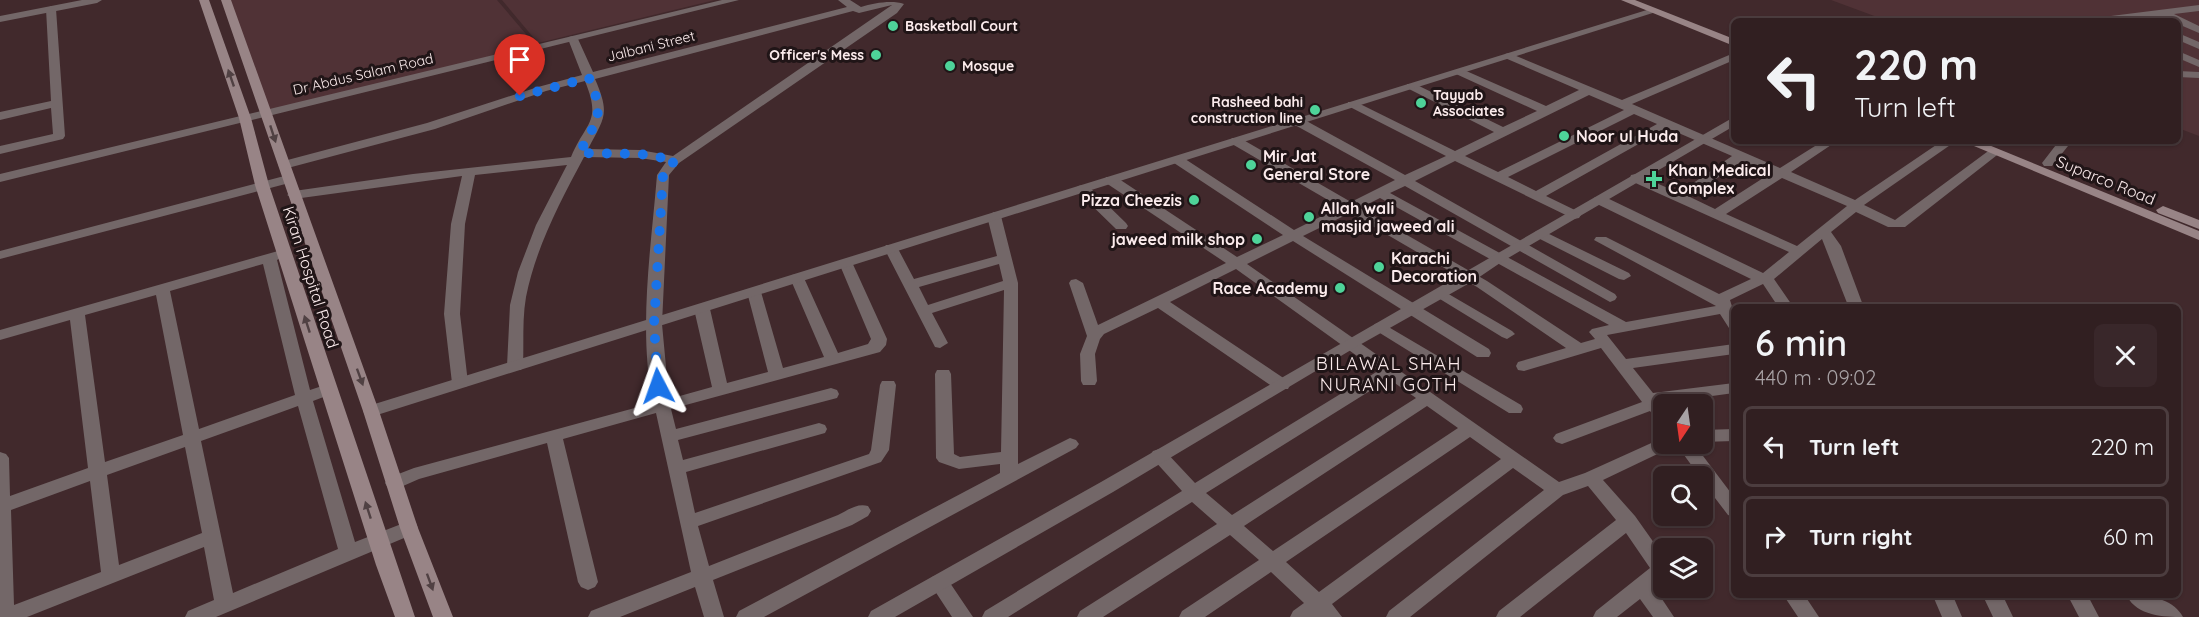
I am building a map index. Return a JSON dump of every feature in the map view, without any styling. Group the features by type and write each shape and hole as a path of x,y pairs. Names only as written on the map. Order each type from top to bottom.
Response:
{"main road":[{"path":"1626,0 1651,6 1731,35"},
{"path":"205,3 226,1"},
{"name":"Kiran Hospital Road","path":"226,1 372,411 409,528 442,617"},
{"name":"Kiran Hospital Road","path":"205,3 245,118 277,256 328,389 405,617"},
{"path":"1651,6 1731,42"},
{"name":"Suparco Road","path":"1979,144 2048,163 2199,225"},
{"name":"Suparco Road","path":"2002,150 2199,236"}],"street":[{"path":"1,17 79,0"},
{"path":"51,5 97,0"},
{"name":"Dr Abdus Salam Road","path":"0,178 734,0"},
{"path":"2192,0 2199,3"},
{"name":"Jalbani Street","path":"0,255 262,185 286,172 542,89 589,78 848,4 865,10 891,2 899,4 893,11 675,160"},
{"path":"0,150 59,136 51,5"},
{"path":"372,411 1460,72 1651,6"},
{"path":"2145,18 2199,8"},
{"path":"2163,13 2174,18"},
{"path":"2181,22 2199,30"},
{"path":"2181,37 2199,46"},
{"path":"514,366 519,298 532,249 558,192 600,113 598,99 573,39"},
{"path":"2181,55 2199,64"},
{"path":"1509,56 1704,138 1898,225 2002,150"},
{"path":"1498,177 1628,106 1731,57"},
{"path":"1460,72 1547,111"},
{"path":"2181,74 2199,75"},
{"path":"1411,86 1503,132"},
{"path":"1089,381 1087,349 1094,335 1589,90"},
{"path":"0,116 57,103"},
{"path":"1352,104 1574,215"},
{"path":"1297,121 1610,297"},
{"path":"1537,196 1667,123"},
{"path":"878,617 1351,343 1470,277 1498,258 1731,123"},
{"path":"1236,141 1470,277 1524,310 1579,349"},
{"path":"1716,214 1825,144"},
{"path":"1731,320 1722,298 1733,291 1765,279 1856,206 1946,144"},
{"path":"2048,163 2064,144"},
{"path":"294,195 577,157 640,154 675,160 663,175 654,324 658,386 688,522 714,617"},
{"path":"1680,198 1742,155"},
{"path":"1178,160 1293,236 1483,353"},
{"path":"460,383 452,314 458,224 468,172"},
{"path":"1636,178 1798,251"},
{"path":"1112,180 1238,264 1557,490"},
{"path":"1083,189 1121,226"},
{"path":"1380,193 1622,326"},
{"path":"1600,200 1765,279 1784,304"},
{"path":"994,216 1011,283 1010,476"},
{"path":"1824,231 1834,246 1856,304"},
{"path":"1540,234 1624,276"},
{"path":"1601,240 1723,305"},
{"path":"891,248 939,344"},
{"path":"0,335 277,256 304,399 349,553"},
{"path":"910,285 1005,258"},
{"path":"394,483 414,474 874,348 879,342 846,263"},
{"path":"797,278 833,359"},
{"path":"923,311 1011,283"},
{"path":"1076,283 1094,335"},
{"path":"162,289 190,439 225,604"},
{"path":"754,292 777,375"},
{"path":"1440,293 1507,334"},
{"path":"1160,302 1282,385"},
{"path":"1653,404 1602,342 1597,332 1723,305"},
{"path":"702,309 721,390"},
{"path":"77,313 111,576"},
{"path":"1380,327 1515,409"},
{"path":"1524,366 1602,342"},
{"path":"1622,365 1731,349"},
{"path":"992,617 1390,371"},
{"path":"943,374 945,458 959,463 1010,457"},
{"path":"688,522 875,458 880,450 888,385"},
{"path":"1,507 328,389"},
{"path":"1709,394 1731,389"},
{"path":"670,436 831,394"},
{"path":"1088,617 1428,398"},
{"path":"1562,438 1653,408"},
{"path":"1189,617 1471,428"},
{"path":"676,468 819,429"},
{"path":"554,435 588,582"},
{"path":"1713,436 1731,435"},
{"path":"746,617 1070,444"},
{"path":"1396,617 1557,490 1591,478 1653,449"},
{"path":"1692,454 1731,506"},
{"path":"1159,455 1193,492 1325,610"},
{"path":"0,458 5,617 211,537"},
{"path":"1300,617 1325,610 1513,459"},
{"path":"1591,478 1628,521 1662,570 1603,617"},
{"path":"598,617 703,578 862,511"},
{"path":"1506,617 1628,521"},
{"path":"195,617 409,528"},
{"path":"939,582 963,617"},
{"path":"1642,586 1664,617"},
{"path":"1795,598 1809,617"},
{"path":"1944,598 1952,617"},
{"path":"1994,598 2003,617"},
{"path":"2079,598 2089,617"},
{"path":"2140,598 2173,617"}],"shaded area":[{"path":"225,0 497,0 537,47 266,112"},
{"path":"502,0 715,0 538,43"},
{"path":"1831,0 2199,0 2199,136 2181,129 2181,18 1880,18"}],"place":[{"name":"Basketball Court","path":"893,26"},
{"name":"Officer's Mess","path":"876,55"},
{"name":"Mosque","path":"950,66"},
{"name":"Tayyab Associates","path":"1421,103"},
{"name":"Rasheed bahi construction line","path":"1315,110"},
{"name":"Noor ul Huda","path":"1564,136"},
{"name":"Mir Jat General Store","path":"1251,165"},
{"name":"Khan Medical Complex","path":"1654,179"},
{"name":"Pizza Cheezis","path":"1194,200"},
{"name":"Allah wali masjid jaweed ali","path":"1309,217"},
{"name":"jaweed milk shop","path":"1257,239"},
{"name":"Karachi Decoration","path":"1379,267"},
{"name":"Race Academy","path":"1340,288"}],"district":[{"name":"BILAWAL SHAH NURANI GOTH","path":"1389,374"}],"route":[{"path":"520,96 589,78 598,99 600,113 579,153 640,154 675,160 663,175 654,324 658,386"}]}
